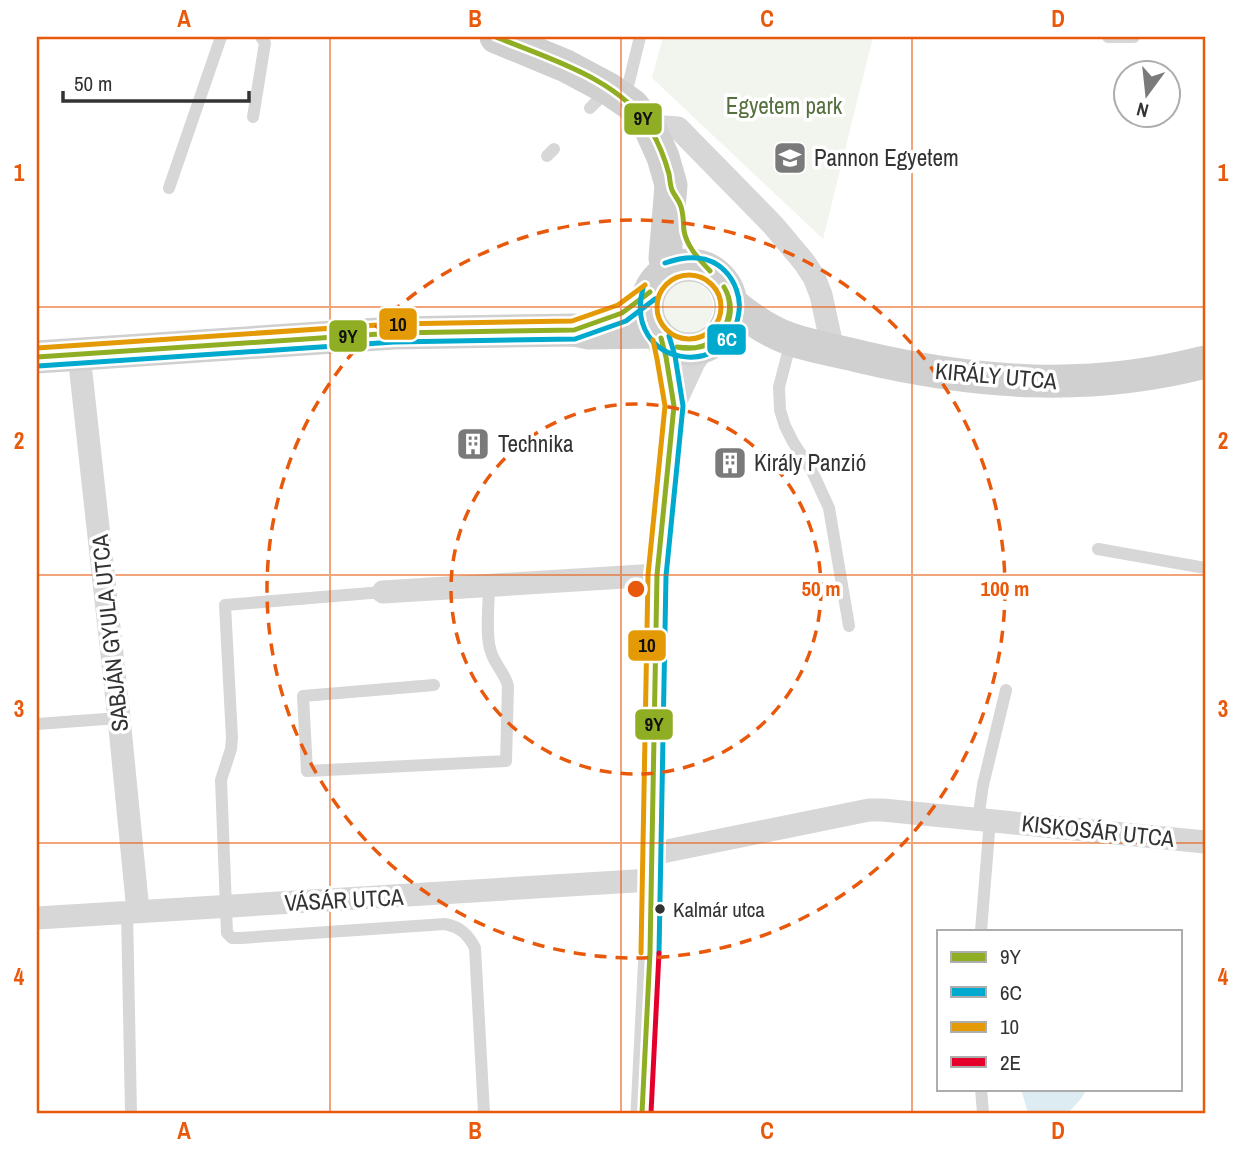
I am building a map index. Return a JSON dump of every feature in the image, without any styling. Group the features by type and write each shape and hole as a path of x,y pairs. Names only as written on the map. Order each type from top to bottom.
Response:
{"main road":[{"path":"496,37 539,45 608,99 632,105 649,126 666,165 672,190 681,206 687,243 724,285 731,303 728,323 710,342 685,348 672,345 659,335 652,327 648,313 665,258 672,190"},
{"path":"574,330 622,313 674,268 689,265 710,271"},
{"name":"KIRÁLY UTCA","path":"731,303 744,315 790,339"},
{"path":"37,358 394,333 574,330 589,333 659,335"},
{"name":"KIRÁLY UTCA","path":"710,342 737,338 761,341 830,335 931,371 1036,382 1117,379 1205,362"}],"street":[{"path":"649,126 678,128 773,225 814,278 821,295 830,335"},
{"path":"642,1113 650,953 657,575 674,406 659,335"},
{"path":"674,406 688,373 710,342"},
{"name":"SABJÁN GYULA UTCA","path":"79,355 119,718 133,912"},
{"path":"383,592 657,575"},
{"path":"652,854 869,810 984,820"},
{"name":"KISKOSÁR UTCA","path":"984,820 1205,842"},
{"name":"VÁSÁR UTCA","path":"37,918 651,880"}],"lane":[{"path":"169,188 221,37"},
{"path":"253,117 265,43 261,37"},
{"path":"608,99 632,75 640,37"},
{"path":"1108,37 1134,37"},
{"path":"790,339 779,387 780,411 793,442 812,471 829,508 849,626"},
{"path":"1098,549 1205,568"},
{"path":"435,685 303,696 307,771 506,761 508,686 491,654 489,644 489,586"},
{"path":"383,592 225,604 232,738 221,780 227,933 232,938 445,924 463,931 475,948 484,1113"},
{"path":"981,930 984,785 1006,690"},
{"path":"37,724 119,718"},
{"path":"131,1113 133,912"},
{"path":"981,1090 983,1113"}],"green space":[{"name":"Egyetem park","path":"663,37 873,37 823,239 652,78"},
{"path":"687,281 706,288 713,307 706,326 687,333 668,326 661,307 668,288"}],"shaded area":[{"path":"1021,1090 1086,1090 1068,1113 1028,1113"}],"transit line":[{"name":"9Y","path":"496,37 581,72 621,97 638,112 651,130 664,157 672,190 683,214 688,242 710,271"},
{"name":"6C","path":"643,288 641,315 648,335 662,349 680,356 700,356 718,349 732,334 739,301 729,275 719,265 704,259 681,259 665,263"},
{"name":"10","path":"683,275 695,275 712,284 719,295 721,307 719,319 712,330 695,339 683,339 671,334 662,325 657,313 657,301 662,289 671,280 683,275"},
{"name":"10","path":"37,348 393,324 572,321 618,305 645,285"},
{"name":"9Y","path":"677,347 703,346 719,335 729,312 728,295 724,287"},
{"name":"9Y","path":"677,347 703,346 722,333 730,312 724,287"},
{"name":"9Y","path":"37,357 394,333 574,330 622,313 650,292"},
{"name":"6C","path":"38,366 394,342 575,339 626,321 655,299"},
{"name":"6C","path":"659,953 666,576 683,406 669,336"},
{"name":"9Y","path":"642,1113 650,953 657,575 674,406 661,338"},
{"name":"10","path":"641,953 648,575 665,406 653,340"},
{"name":"2E","path":"651,1113 659,953"}],"place":[{"name":"Pannon Egyetem","path":"790,158"},
{"name":"Technika","path":"473,444"},
{"name":"Király Panzió","path":"730,463"},
{"name":"Kalmár utca","path":"660,909"}]}
